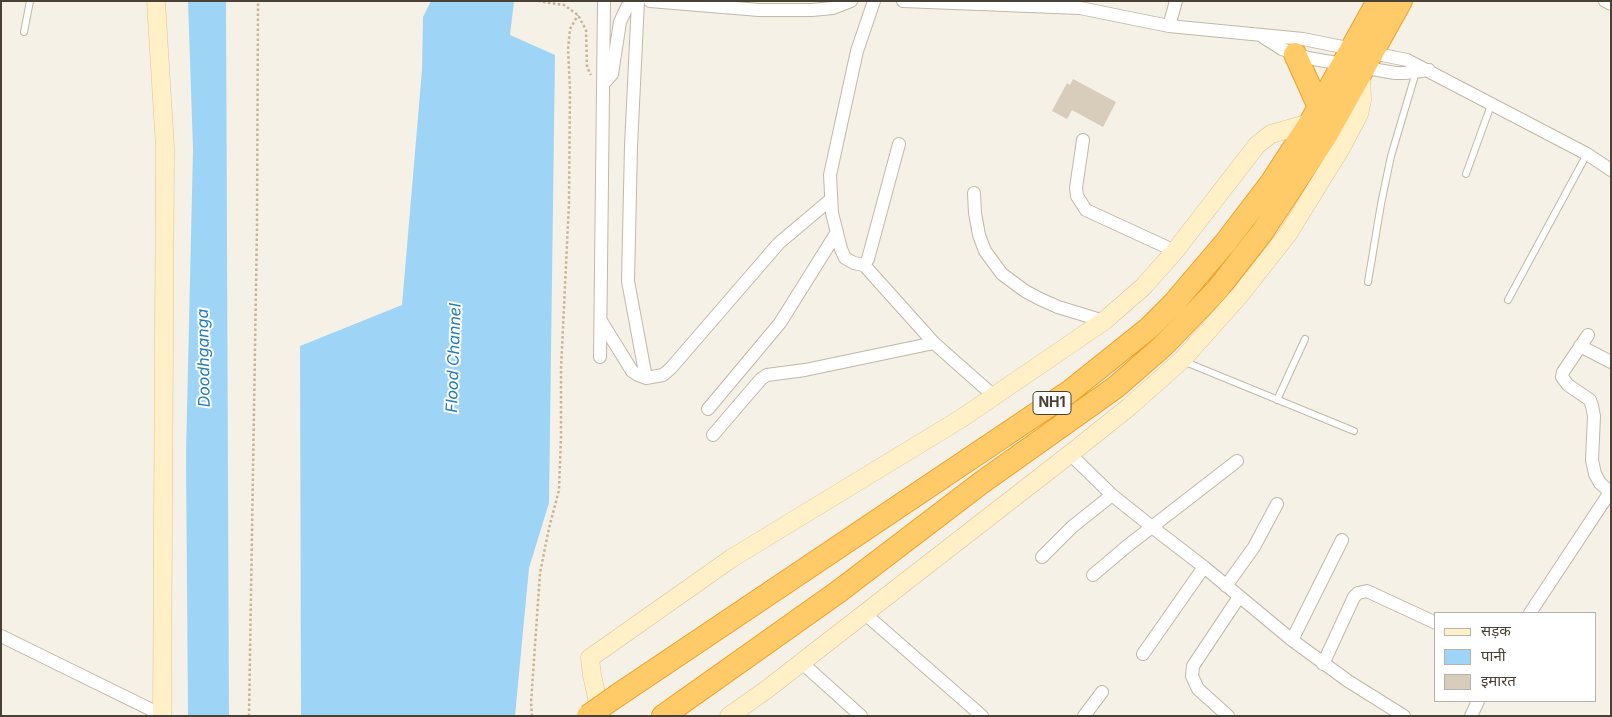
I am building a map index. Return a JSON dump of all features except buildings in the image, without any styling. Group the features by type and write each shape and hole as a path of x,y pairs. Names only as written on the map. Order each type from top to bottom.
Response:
{"highway":[{"name":"NH1","path":"663,716 838,592 981,483 1116,386 1163,346 1217,290 1262,231 1327,134 1358,61 1378,1"},
{"name":"NH1","path":"588,716 1069,392 1148,328 1174,303 1226,242 1270,183 1314,115 1358,61 1402,1"},
{"path":"1295,54 1314,115"}],"main road":[{"path":"156,1 165,148 162,716"},
{"path":"729,716 1070,454 1129,407 1182,360 1240,295 1288,234 1342,148 1355,122 1362,100 1358,61"},
{"path":"601,716 590,658 732,558 995,397 1104,321 1143,286 1175,251 1257,145 1270,134 1314,115"}],"street":[{"path":"600,357 604,1"},
{"path":"604,83 612,74 620,22 627,7 637,1"},
{"path":"637,1 630,146 628,281 646,378"},
{"path":"650,1 759,10 833,8 851,1"},
{"path":"874,1 857,51 830,175 830,200 841,249 845,258 854,263 864,265 934,343 995,397"},
{"path":"903,1 1081,5 1169,26 1303,39 1358,61 1396,73 1429,70"},
{"path":"1169,26 1176,1"},
{"path":"1605,1 1611,4"},
{"path":"1260,36 1282,49 1308,58 1358,61 1407,60 1587,154 1611,170"},
{"path":"1083,140 1076,188 1077,196 1086,210 1175,251"},
{"path":"864,265 870,251 899,144"},
{"path":"974,193 979,235 985,251 1002,274 1025,291 1040,299 1058,307 1104,321"},
{"path":"601,321 632,371 646,378 663,375 779,243 830,200"},
{"path":"708,409 780,323 837,232"},
{"path":"1531,612 1610,492 1600,483 1595,474 1592,460 1594,416 1590,400 1568,385 1562,377 1562,372 1584,341 1611,362"},
{"path":"713,435 760,379 767,375 805,370 934,343"},
{"path":"1070,454 1112,495 1204,567 1292,640 1323,664 1404,716"},
{"path":"1093,575 1237,462"},
{"path":"1042,557 1072,526 1112,495"},
{"path":"1226,586 1254,547 1277,504"},
{"path":"1292,640 1342,540"},
{"path":"1143,654 1204,567"},
{"path":"1323,664 1358,593 1367,591 1434,622"},
{"path":"1228,716 1198,689 1192,676 1193,666 1240,597"},
{"path":"864,614 982,716"},
{"path":"1,636 162,716"},
{"path":"801,662 861,716"},
{"path":"1084,716 1102,692"},
{"path":"1471,716 1478,702"}],"lane":[{"path":"24,32 30,1"},
{"path":"1368,282 1381,204 1392,156 1416,72"},
{"path":"1466,174 1491,105"},
{"path":"1508,300 1587,154"},
{"path":"1277,400 1304,339"},
{"path":"1182,360 1354,430"}],"path":[{"path":"249,716 257,216 258,1"},
{"path":"538,1 564,5 578,15 586,30 587,67 595,81 604,83"},
{"path":"532,716 531,703 540,573 559,490 561,369 569,203 570,89 568,49 570,28 578,15"}],"water":[{"name":"Doodhganga","path":"188,1 226,1 229,716 188,716 186,454 193,149"},
{"name":"Flood Channel","path":"431,1 514,1 510,35 555,55 549,503 529,568 515,716 301,716 300,346 402,305 422,70 423,17"}]}
